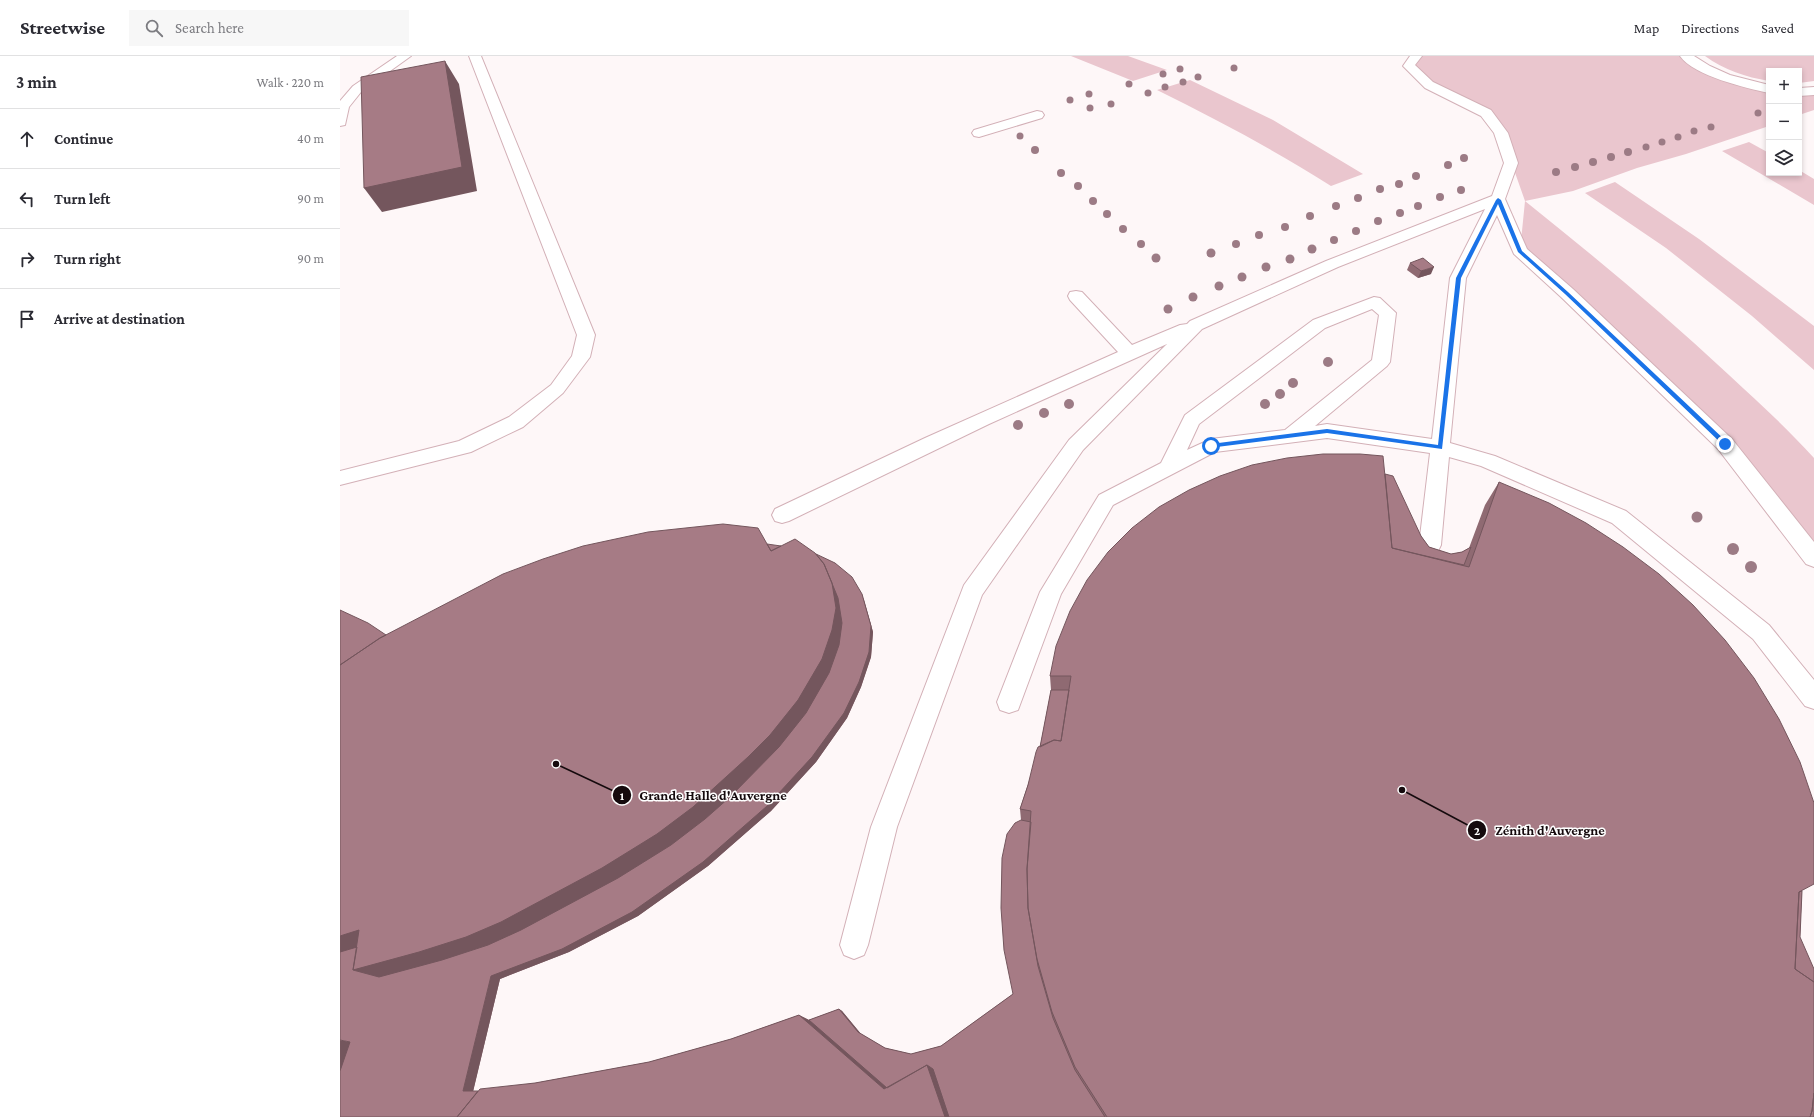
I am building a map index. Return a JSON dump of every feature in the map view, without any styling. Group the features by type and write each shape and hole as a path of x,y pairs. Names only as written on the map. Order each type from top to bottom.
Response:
{"lane":[{"path":"340,122 343,106 357,89 405,56"},
{"path":"340,478 464,448 516,422 557,389 581,358 586,335 475,56"},
{"path":"1416,56 1409,66 1429,85 1486,113 1501,133 1511,163 1498,200 1458,278 1430,545"},
{"path":"1686,56 1700,67 1722,77 1750,86 1766,89"},
{"path":"1802,92 1814,91"},
{"path":"979,133 1037,115"},
{"path":"782,515 919,447 1129,353 1196,325 1332,264 1498,200"},
{"path":"1498,200 1520,251 1567,293 1725,444 1814,558"},
{"path":"1076,296 1129,353"},
{"path":"1168,468 1192,420 1319,324 1374,302 1388,313 1381,362 1291,436"},
{"path":"854,945 884,827 972,591 1076,445 1196,325"},
{"path":"1009,702 1051,592 1106,500 1211,446 1327,431 1440,447 1488,461 1619,517 1760,632 1814,698"}],"shaded area":[{"path":"1071,56 1128,56 1167,70 1133,81"},
{"path":"1416,56 1686,56 1700,67 1766,88 1766,127 1686,154 1637,168 1573,191 1525,201 1501,133 1486,113 1429,85 1409,66"},
{"path":"1705,56 1814,56 1814,81 1802,83 1802,68 1766,68 1766,80 1744,75 1712,61"},
{"path":"1190,80 1273,120 1363,174 1331,186 1246,136 1157,90"},
{"path":"1802,92 1814,94 1814,110 1802,114"},
{"path":"1749,142 1766,151 1766,176 1802,176 1802,172 1814,179 1814,205 1722,151"},
{"path":"1615,182 1699,239 1814,326 1814,370 1752,316 1666,248 1585,193"},
{"path":"1525,201 1680,330 1772,415 1814,458 1814,558 1725,444 1520,251"}],"building":[{"path":"445,61 462,167 364,188 361,77"},
{"path":"1423,258 1434,267 1421,271 1410,263"},
{"path":"1323,454 1360,454 1383,456 1392,548 1469,567 1499,482 1549,503 1586,523 1623,547 1659,574 1693,605 1725,640 1754,678 1779,719 1800,762 1814,803 1814,884 1799,892 1795,969 1814,982 1814,1093 1810,1117 1107,1117 1075,1067 1052,1012 1037,959 1028,908 1027,869 1031,811 1020,809 1038,747 1054,740 1061,741 1071,676 1050,676 1056,646 1070,611 1087,580 1108,552 1132,528 1159,507 1189,490 1220,476 1252,465 1287,458"},
{"path":"1385,474 1393,476 1421,536 1429,547 1451,554 1462,552 1471,547 1464,565 1392,548"},
{"path":"723,524 758,528 771,551 795,539 815,553 824,564 832,583 836,608 832,630 822,659 798,700 770,735 693,807 657,834 602,868 501,922 466,937 419,952 353,970 359,930 340,936 340,665 380,638 503,574 543,559 583,546 648,532"},
{"path":"767,544 781,546 771,551"},
{"path":"816,554 835,563 852,577 862,594 871,626 869,652 859,682 844,713 812,757 767,806 703,862 632,912 562,949 491,976 463,1091 478,1091 457,1117 340,1117 340,1071 350,1042 340,1040 340,952 357,947 353,970 379,977 442,960 488,945 521,930 618,878 671,845 705,819 730,797 779,747 806,713 829,673 839,645 842,623 838,598 824,564"},
{"path":"340,610 368,623 386,635 340,665"},
{"path":"1051,690 1069,690 1061,741 1054,740 1040,747"},
{"path":"1021,820 1031,822 1027,869 1028,908 1038,966 1053,1018 1075,1070 1105,1117 949,1117 933,1069 927,1065 887,1088 809,1020 839,1009 858,1032 885,1048 911,1054 941,1046 1013,994 1004,950 1001,908 1002,858 1007,834 1015,823"},
{"path":"1802,891 1800,937 1814,969 1814,982 1795,969 1799,892"},
{"path":"799,1015 884,1089 927,1065 945,1117 457,1117 480,1089 535,1083 649,1062 731,1039"},
{"path":"1814,1093 1814,1117 1810,1117 1812,1111"}],"place":[{"name":"Grande Halle d'Auvergne","path":"556,764"},
{"name":"Zénith d'Auvergne","path":"1402,790"}],"route":[{"path":"1211,446 1327,431 1440,447 1458,278 1498,200 1520,251 1567,293 1725,444"}]}
